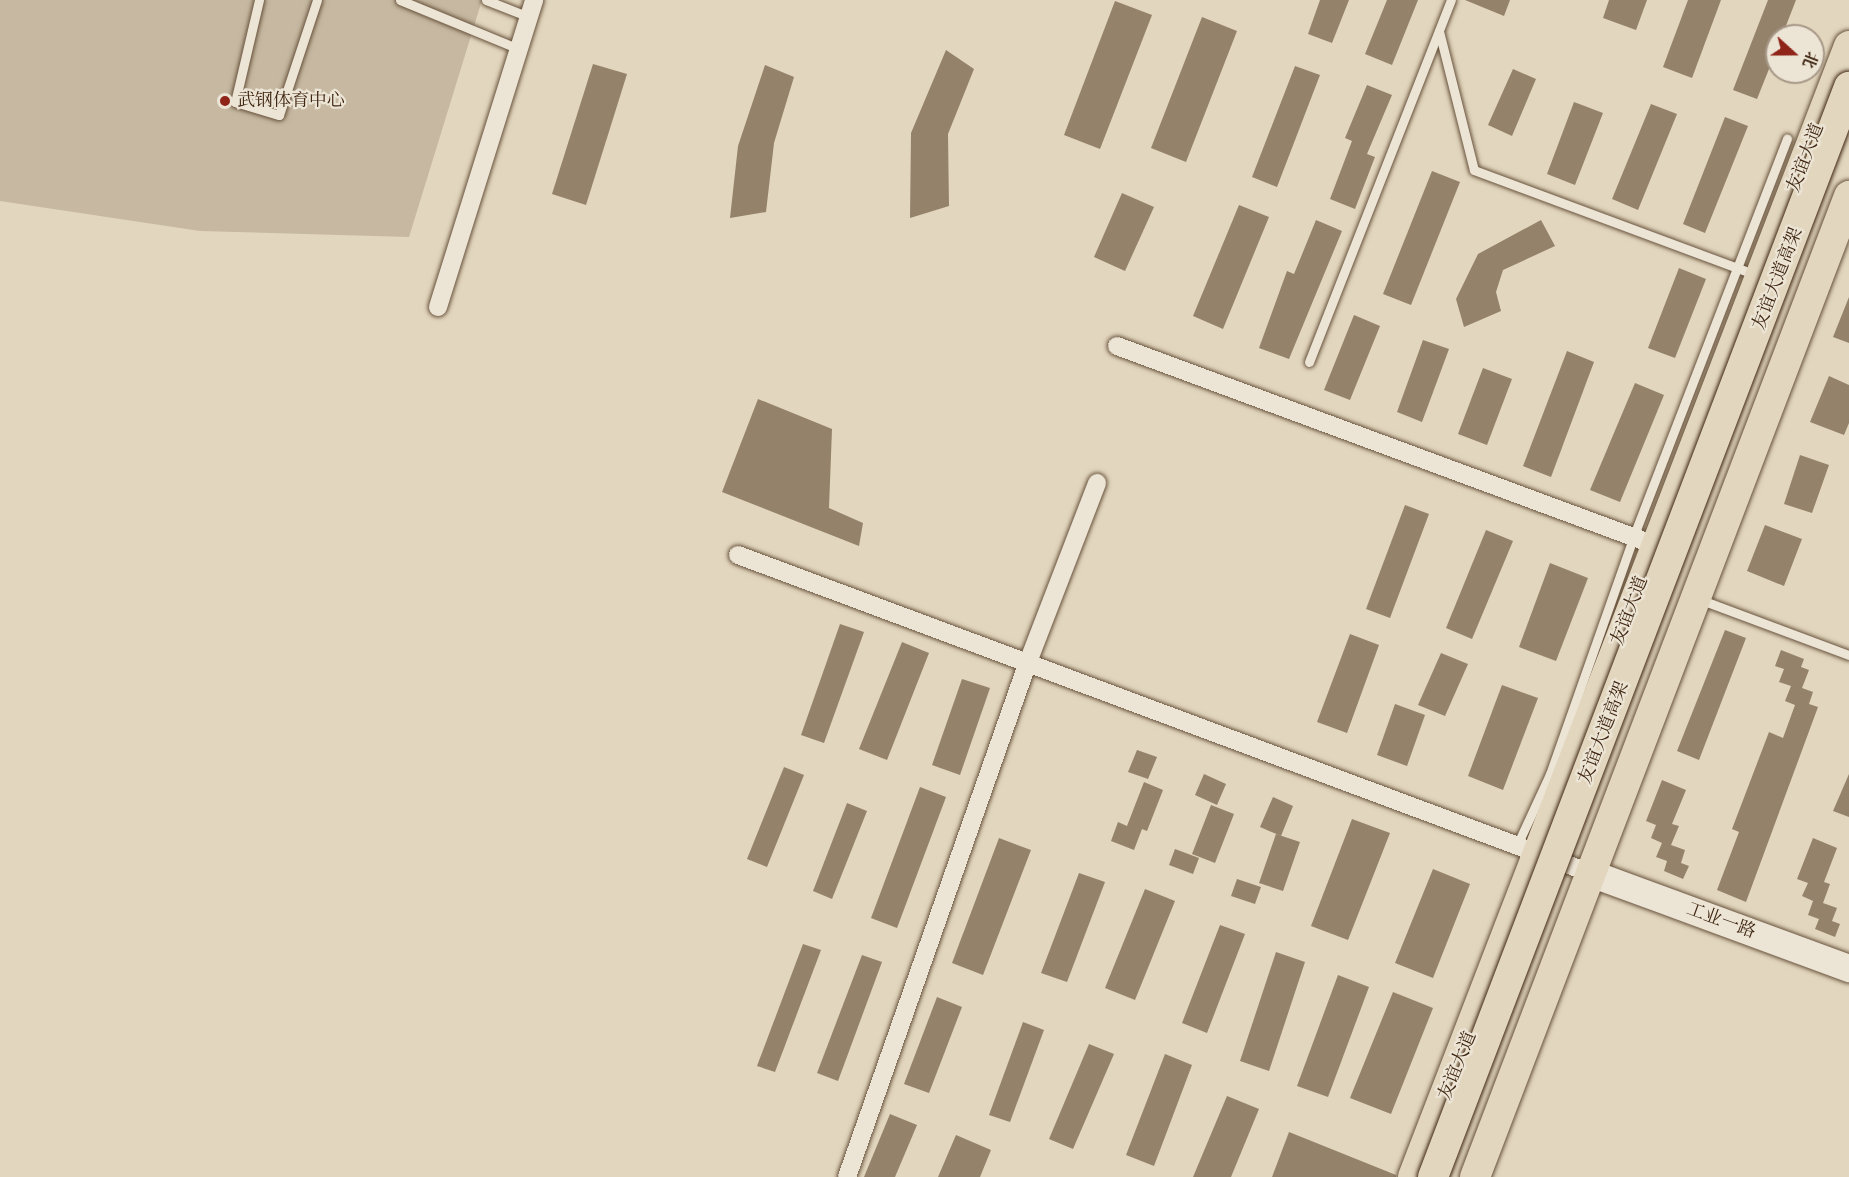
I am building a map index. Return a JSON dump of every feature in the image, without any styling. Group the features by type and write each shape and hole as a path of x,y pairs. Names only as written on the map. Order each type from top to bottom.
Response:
{"main road":[{"name":"友谊大道","path":"1413,1177 1529,847 1748,272 1849,46"},
{"name":"友谊大道高架","path":"1433,1177 1849,87"},
{"name":"友谊大道高架","path":"1454,1177 1849,129"},
{"path":"1474,1177 1593,874 1694,597 1849,196"},
{"name":"工业一路","path":"1593,874 1849,968"}],"street":[{"path":"438,307 532,8"},
{"path":"1117,346 1645,540"},
{"path":"847,1177 1028,662 1097,483"},
{"path":"738,555 1529,847 1593,874"}],"lane":[{"path":"259,0 236,102 279,115 317,0"},
{"path":"400,0 519,49"},
{"path":"486,0 532,8"},
{"path":"1309,362 1451,0"},
{"path":"1439,31 1474,170 1748,272 1787,139"},
{"path":"1694,597 1849,655"}],"shaded area":[{"name":"武钢体育中心","path":"0,0 482,0 409,237 200,231 0,201"}],"building":[{"path":"1320,0 1349,0 1332,43 1308,34"},
{"path":"1387,0 1418,0 1392,65 1365,54"},
{"path":"1465,0 1510,0 1504,16"},
{"path":"1609,0 1647,0 1636,30 1603,18"},
{"path":"1688,0 1721,0 1692,78 1663,67"},
{"path":"1768,0 1796,0 1787,24 1765,24 1765,79 1757,99 1733,90"},
{"path":"1115,1 1152,15 1100,149 1064,135"},
{"path":"1202,17 1237,31 1186,162 1151,148"},
{"path":"946,50 974,69 948,134 949,206 910,218 911,133"},
{"path":"593,64 627,74 586,205 552,194"},
{"path":"765,65 794,77 774,143 766,212 730,218 738,146"},
{"path":"1295,66 1320,75 1277,187 1252,177"},
{"path":"1513,69 1536,79 1512,136 1488,125"},
{"path":"1367,85 1392,95 1367,154 1375,157 1355,209 1330,199 1352,141 1345,138"},
{"path":"1574,102 1603,113 1575,185 1547,174"},
{"path":"1651,104 1677,114 1638,210 1612,199"},
{"path":"1725,117 1748,126 1705,233 1683,224"},
{"path":"1432,171 1460,182 1411,305 1383,294"},
{"path":"1122,193 1154,207 1125,271 1094,257"},
{"path":"1239,205 1269,217 1223,329 1193,316"},
{"path":"1316,220 1342,231 1289,359 1259,348 1287,271 1294,274"},
{"path":"1541,220 1555,246 1503,270 1496,292 1501,311 1464,327 1456,299 1478,254"},
{"path":"1679,268 1706,279 1675,358 1648,348"},
{"path":"1849,297 1849,343 1833,337"},
{"path":"1354,315 1380,326 1350,400 1324,390"},
{"path":"1423,340 1449,349 1422,422 1397,412"},
{"path":"1567,351 1594,362 1551,477 1523,466"},
{"path":"1483,368 1512,379 1487,445 1458,434"},
{"path":"1829,376 1849,385 1849,423 1844,435 1810,422"},
{"path":"1635,383 1664,395 1620,502 1590,490"},
{"path":"758,399 832,429 829,508 863,523 859,546 722,492"},
{"path":"1800,455 1829,465 1812,513 1784,504"},
{"path":"1405,505 1429,514 1390,618 1366,609"},
{"path":"1765,525 1802,539 1784,586 1747,571"},
{"path":"1486,530 1513,541 1472,639 1446,628"},
{"path":"1550,563 1588,578 1556,661 1519,647"},
{"path":"840,624 864,632 824,743 801,735"},
{"path":"1725,630 1746,638 1699,760 1677,751"},
{"path":"1350,634 1379,645 1347,733 1317,722"},
{"path":"902,642 929,653 887,760 859,749"},
{"path":"1781,650 1804,659 1801,667 1809,670 1802,688 1813,692 1809,704 1818,707 1746,902 1717,890 1739,832 1732,829 1769,732 1783,738 1795,705 1785,701 1791,686 1779,682 1784,669 1775,666"},
{"path":"1441,653 1468,664 1445,716 1418,705"},
{"path":"962,679 990,688 960,775 932,765"},
{"path":"1502,685 1538,698 1503,790 1468,776"},
{"path":"1395,704 1425,715 1407,766 1377,755"},
{"path":"1137,750 1157,757 1148,779 1128,772"},
{"path":"784,767 804,775 767,867 747,859"},
{"path":"1204,774 1226,784 1217,805 1195,795"},
{"path":"1849,774 1849,817 1833,811"},
{"path":"1662,780 1686,790 1672,824 1679,826 1671,845 1685,850 1681,863 1689,866 1683,879 1664,871 1667,861 1656,857 1662,843 1651,838 1656,825 1646,821"},
{"path":"1144,782 1163,790 1147,831 1142,829 1134,850 1111,841 1118,822 1127,826"},
{"path":"920,787 946,797 897,928 871,918"},
{"path":"1273,797 1293,806 1281,836 1260,827"},
{"path":"847,803 867,811 832,899 813,891"},
{"path":"1211,805 1234,814 1215,863 1192,854"},
{"path":"1352,819 1390,833 1348,940 1311,926"},
{"path":"1276,834 1300,842 1283,891 1259,883"},
{"path":"999,838 1031,850 983,975 952,963"},
{"path":"1813,838 1837,848 1824,882 1830,884 1823,903 1837,908 1832,921 1840,924 1835,937 1815,929 1819,919 1808,915 1813,901 1802,896 1808,883 1797,879"},
{"path":"1175,849 1199,858 1193,874 1169,865"},
{"path":"1433,869 1470,884 1433,978 1395,963"},
{"path":"1079,873 1105,882 1067,982 1041,973"},
{"path":"1237,879 1261,887 1255,904 1231,896"},
{"path":"1145,889 1175,901 1135,1000 1105,988"},
{"path":"1220,925 1245,934 1207,1033 1182,1023"},
{"path":"803,944 821,950 775,1072 757,1066"},
{"path":"1276,952 1305,962 1269,1071 1240,1061"},
{"path":"862,955 882,962 838,1081 817,1073"},
{"path":"1338,975 1369,987 1328,1097 1297,1086"},
{"path":"1393,992 1433,1008 1391,1114 1350,1098"},
{"path":"937,997 962,1007 929,1093 904,1084"},
{"path":"1023,1022 1044,1030 1010,1122 989,1115"},
{"path":"1089,1044 1114,1054 1073,1149 1049,1139"},
{"path":"1165,1054 1192,1065 1154,1166 1126,1155"},
{"path":"1227,1096 1259,1109 1231,1177 1193,1177"},
{"path":"890,1114 917,1125 895,1177 864,1177"},
{"path":"1289,1132 1396,1175 1396,1177 1272,1177"},
{"path":"956,1135 991,1150 980,1177 938,1177"}],"place":[{"name":"武钢体育中心","path":"225,101"}]}
